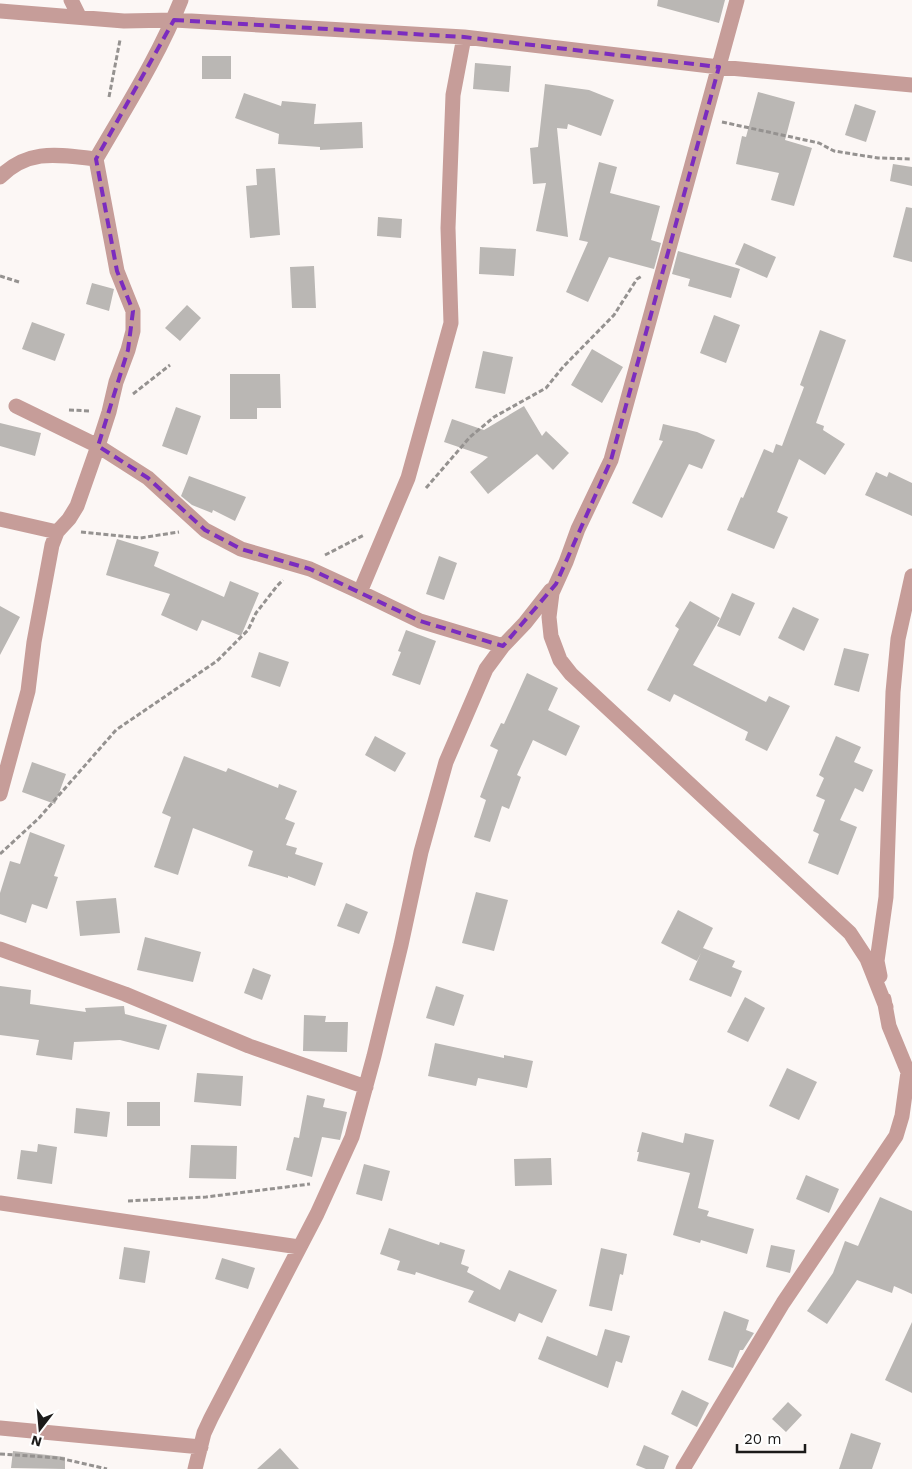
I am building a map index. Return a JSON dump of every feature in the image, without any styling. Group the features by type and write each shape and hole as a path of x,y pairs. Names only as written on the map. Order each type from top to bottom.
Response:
{"street":[{"path":"71,0 79,16"},
{"path":"0,794 28,691 32,650 42,589 52,545 57,532 69,519 77,506 98,446 133,331 133,311 117,271 96,159 149,67 174,20 181,0"},
{"path":"738,0 611,460 578,529 552,593 549,616 550,636 560,660 571,674 850,933 867,959 886,1007"},
{"path":"0,11 124,20 174,20 464,37 719,67 912,85"},
{"path":"360,592 408,478 451,323 448,228 453,95 464,37"},
{"path":"0,177 22,161 35,156 52,154 96,159"},
{"path":"16,406 98,446 148,478 205,530 241,548 300,566 420,621 503,646"},
{"path":"0,519 57,532"},
{"path":"683,1469 783,1303 896,1136 902,1116 910,1077 889,1026 878,961 886,897 893,692 898,639 912,576"},
{"path":"195,1469 204,1433 225,1389 317,1214 352,1137 401,945 421,852 446,762 486,670 503,646 525,623 556,584"},
{"path":"0,949 125,994 250,1046 366,1087"},
{"path":"0,1203 299,1247"},
{"path":"0,1428 201,1448"}],"path":[{"path":"108,104 124,20"},
{"path":"705,118 819,143 834,151 878,158 912,159"},
{"path":"422,492 470,437 494,418 546,388 563,367 614,314 637,279 666,261"},
{"path":"0,276 19,282"},
{"path":"0,854 39,818 116,730 217,661 248,630 256,613 276,586 300,566 349,544 390,520"},
{"path":"57,532 81,532 140,538 205,530"},
{"path":"126,1201 206,1197 315,1183 337,1170"},
{"path":"0,1454 59,1458 107,1469"}],"highlighted area":[{"path":"174,20 464,37 719,67 611,460 556,584 503,646 420,621 310,569 241,549 205,530 148,478 98,446 128,350 133,311 117,271 96,159"}],"building":[{"path":"658,0 725,0 719,23 657,6"},
{"path":"202,56 231,56 231,79 202,79"},
{"path":"475,63 511,66 509,92 473,89"},
{"path":"545,84 589,90 614,100 601,136 568,124 567,129 557,128 568,237 536,231 546,183 533,184 530,148 538,147"},
{"path":"758,92 795,102 785,140 812,148 794,206 771,200 779,173 736,164 742,136 746,137"},
{"path":"244,93 281,106 282,101 316,104 314,124 362,122 363,148 320,150 320,147 278,144 279,134 235,118"},
{"path":"855,104 876,111 866,142 845,135"},
{"path":"599,162 617,167 610,193 660,206 651,240 661,243 654,269 609,257 588,302 566,292 588,242 579,240"},
{"path":"893,164 912,167 912,186 890,181"},
{"path":"275,168 280,235 250,238 246,186 257,185 256,169"},
{"path":"906,207 912,208 912,262 893,257"},
{"path":"378,217 402,219 401,238 377,236"},
{"path":"744,243 776,257 767,278 735,264"},
{"path":"480,247 516,249 514,276 479,274"},
{"path":"678,251 740,269 731,298 688,286 690,279 672,274"},
{"path":"314,266 316,308 292,308 290,267"},
{"path":"92,283 114,289 109,311 86,304"},
{"path":"187,305 201,318 180,341 165,328"},
{"path":"714,315 740,325 726,363 700,353"},
{"path":"32,322 65,334 55,361 22,349"},
{"path":"820,330 846,340 816,423 824,426 823,430 845,444 825,475 799,459 777,512 788,517 774,549 727,530 764,449 773,453 776,444 782,446 804,387 800,385"},
{"path":"592,349 623,367 602,403 571,385"},
{"path":"483,351 513,357 505,394 475,388"},
{"path":"230,374 280,374 281,408 257,408 257,419 230,419"},
{"path":"524,406 542,436 546,431 569,453 553,470 537,454 488,494 470,472 488,457 444,442 452,419 484,430"},
{"path":"176,407 201,416 187,455 162,446"},
{"path":"0,423 41,433 35,456 0,446"},
{"path":"663,424 697,432 715,440 702,469 689,464 662,518 632,503 663,441 659,440"},
{"path":"876,472 887,477 889,472 912,483 912,516 865,495"},
{"path":"189,476 246,497 235,521 213,510 212,513 192,505 181,496"},
{"path":"117,539 159,552 154,566 224,597 230,581 259,593 241,636 202,620 197,631 161,615 170,594 106,575"},
{"path":"439,556 457,563 444,600 426,594"},
{"path":"732,593 755,603 740,636 717,626"},
{"path":"690,601 720,618 693,665 766,702 769,696 790,706 767,751 745,740 748,732 674,694 670,702 647,690 679,629 675,626"},
{"path":"0,606 20,617 0,655"},
{"path":"793,607 819,619 804,651 778,638"},
{"path":"406,630 436,641 420,685 392,675 401,652 398,651"},
{"path":"844,648 869,654 859,692 834,685"},
{"path":"259,652 289,662 280,687 251,677"},
{"path":"527,673 558,688 548,710 580,726 566,756 533,740 517,775 521,777 509,809 502,806 490,842 474,837 486,800 480,797 498,750 490,746 501,723 504,724"},
{"path":"375,736 406,753 395,772 365,755"},
{"path":"836,736 861,747 854,762 873,770 863,792 855,788 840,820 857,827 838,875 808,863 819,834 813,831 825,800 816,796 824,778 819,775"},
{"path":"184,756 226,772 228,768 278,788 279,784 297,791 285,819 295,823 286,845 297,848 295,854 323,863 315,886 288,876 288,878 248,866 253,851 193,828 178,875 154,867 171,817 162,813"},
{"path":"32,762 66,774 55,804 22,792"},
{"path":"30,832 65,845 54,876 58,877 47,909 32,904 26,923 0,914 0,893 10,861 20,864"},
{"path":"476,892 508,900 494,951 462,943"},
{"path":"116,898 120,933 80,936 76,901"},
{"path":"346,903 368,912 359,934 337,926"},
{"path":"678,910 713,928 703,948 735,961 732,967 742,971 731,997 689,980 701,953 697,961 661,943"},
{"path":"145,937 201,952 193,982 137,970"},
{"path":"253,968 271,975 262,1000 244,993"},
{"path":"0,986 31,990 30,1004 86,1012 85,1008 124,1006 125,1014 167,1025 159,1050 120,1040 74,1042 72,1060 36,1055 39,1040 0,1035"},
{"path":"436,986 464,995 454,1026 426,1018"},
{"path":"745,997 765,1008 748,1042 727,1032"},
{"path":"304,1015 326,1016 325,1022 348,1022 347,1052 303,1051"},
{"path":"435,1043 504,1058 504,1055 533,1061 527,1088 478,1078 476,1086 428,1076"},
{"path":"787,1068 817,1082 799,1120 769,1106"},
{"path":"197,1073 243,1076 241,1106 194,1102"},
{"path":"307,1095 325,1099 323,1107 347,1112 340,1140 322,1137 312,1177 286,1170 294,1137 299,1138"},
{"path":"127,1102 160,1102 160,1126 127,1126"},
{"path":"76,1108 110,1112 107,1137 74,1133"},
{"path":"642,1132 683,1143 685,1133 714,1140 698,1208 709,1211 707,1216 754,1229 747,1254 701,1240 700,1243 673,1235 690,1173 637,1161 639,1152 637,1152"},
{"path":"38,1144 57,1147 52,1184 17,1179 21,1150 37,1152"},
{"path":"191,1145 237,1146 236,1179 189,1178"},
{"path":"551,1158 552,1185 515,1186 514,1159"},
{"path":"364,1164 390,1171 382,1201 356,1194"},
{"path":"806,1175 839,1189 829,1213 796,1199"},
{"path":"880,1197 912,1211 912,1294 894,1286 892,1293 857,1280 827,1324 807,1311 833,1273 845,1241 858,1246"},
{"path":"389,1228 439,1245 440,1242 465,1250 461,1264 469,1267 467,1272 500,1290 509,1270 557,1290 542,1323 519,1313 515,1322 468,1302 474,1291 416,1272 415,1275 397,1270 400,1261 380,1254"},
{"path":"771,1245 795,1250 790,1273 766,1267"},
{"path":"124,1247 150,1251 145,1283 119,1279"},
{"path":"601,1248 627,1254 623,1275 620,1274 612,1311 589,1306"},
{"path":"222,1258 255,1268 248,1289 215,1279"},
{"path":"724,1311 749,1320 746,1330 754,1333 743,1350 740,1350 733,1368 708,1360"},
{"path":"912,1322 912,1393 885,1380"},
{"path":"605,1329 630,1336 622,1363 616,1361 608,1388 538,1359 547,1336 597,1356"},
{"path":"682,1390 709,1403 697,1427 671,1414"},
{"path":"788,1402 802,1415 786,1432 772,1419"},
{"path":"851,1433 881,1443 872,1469 839,1469"},
{"path":"644,1445 669,1456 664,1469 646,1469 636,1465"},
{"path":"280,1448 299,1469 257,1469"},
{"path":"13,1451 65,1457 65,1469 11,1468"}]}
